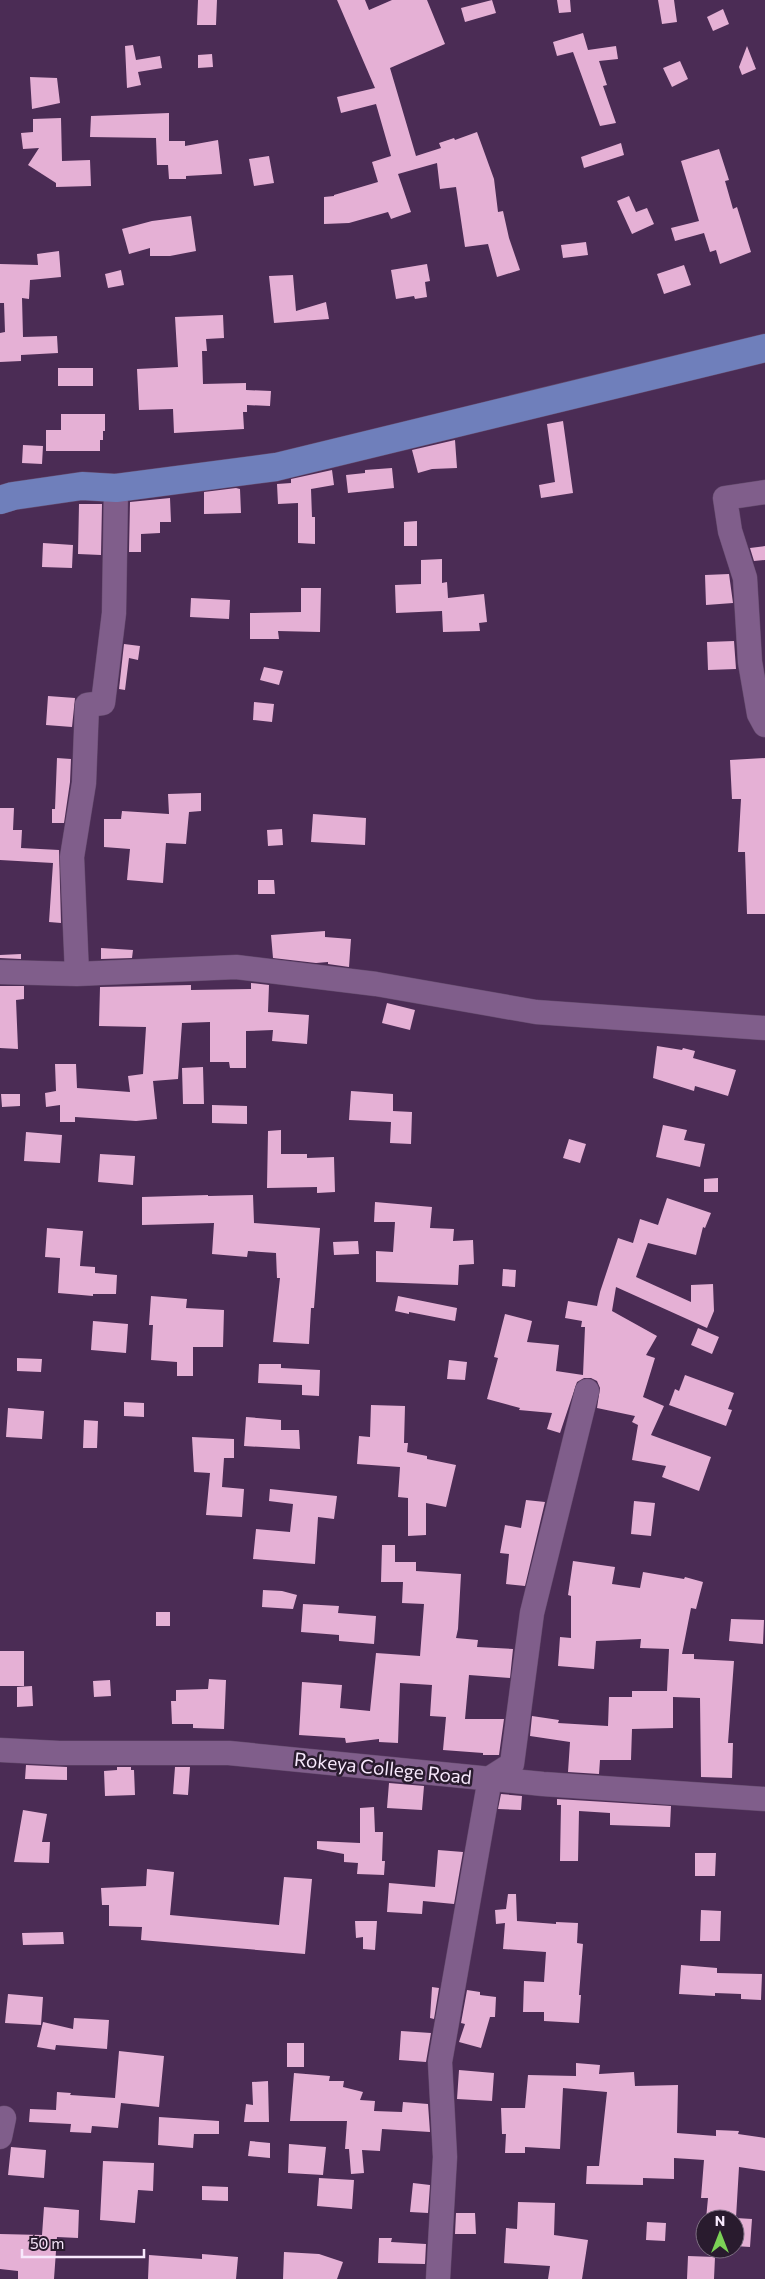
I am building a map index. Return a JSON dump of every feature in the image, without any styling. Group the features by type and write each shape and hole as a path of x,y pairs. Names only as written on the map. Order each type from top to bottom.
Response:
{"main road":[{"path":"0,500 13,496 82,486 116,488 276,467 765,348"}],"street":[{"path":"76,974 72,856 84,783 87,705 103,703 114,612 116,488"},
{"path":"765,492 725,498 730,531 745,578 750,662 759,714 765,725"},
{"path":"0,972 76,974 236,967 376,984 536,1012 765,1028"},
{"path":"438,2279 445,2158 440,2062 490,1778 512,1764 532,1613 588,1391"},
{"name":"Rokeya College Road","path":"0,1750 59,1753 229,1752 490,1778 765,1799"}],"building":[{"path":"198,0 217,0 216,25 197,25"},
{"path":"337,0 365,0 369,10 392,0 427,0 445,44 390,68 416,156 441,148 439,143 454,138 455,140 477,132 494,179 498,212 503,211 509,238 520,270 497,277 488,244 465,247 456,187 440,189 437,163 398,174 411,212 391,219 388,212 349,223 324,224 324,197 334,196 378,182 372,162 391,156 376,104 341,113 337,97 375,88"},
{"path":"492,0 496,13 465,22 461,8"},
{"path":"557,0 570,0 571,12 559,13"},
{"path":"658,0 674,0 677,22 662,24"},
{"path":"723,9 729,24 713,31 707,17"},
{"path":"583,33 588,50 616,46 618,59 599,61 607,85 603,86 616,123 600,126 573,52 557,56 553,42"},
{"path":"133,45 136,60 160,56 162,68 138,72 141,85 127,88 125,46"},
{"path":"747,46 756,69 742,75 739,67"},
{"path":"212,54 213,67 198,68 198,55"},
{"path":"680,61 688,79 672,87 663,68"},
{"path":"30,77 57,78 60,103 32,109"},
{"path":"169,113 169,141 185,141 185,146 218,140 222,174 186,176 186,179 169,179 168,165 157,165 156,138 90,137 91,116"},
{"path":"61,118 62,161 90,160 91,186 56,187 56,183 28,165 39,148 23,149 21,133 33,132 33,119"},
{"path":"621,143 624,155 584,168 581,157"},
{"path":"719,149 729,180 725,181 733,209 737,207 751,252 720,264 716,250 710,252 704,233 675,241 671,228 699,221 681,161"},
{"path":"269,156 274,183 254,186 249,159"},
{"path":"629,196 636,212 647,208 654,224 632,234 617,201"},
{"path":"191,216 196,251 170,256 150,256 150,248 129,254 122,229 152,221"},
{"path":"586,242 588,255 563,258 561,245"},
{"path":"59,251 61,277 30,280 29,299 22,298 23,337 57,336 58,353 21,355 21,361 0,362 0,333 5,332 4,303 0,303 0,264 38,265 37,254"},
{"path":"427,264 430,281 425,282 427,297 415,299 414,296 396,299 391,270"},
{"path":"684,265 691,285 664,294 657,274"},
{"path":"121,270 124,285 108,288 105,274"},
{"path":"293,275 296,311 326,302 329,319 274,323 269,276"},
{"path":"223,315 224,338 206,339 207,351 202,351 203,384 246,383 246,390 271,391 270,406 247,405 247,412 243,412 244,429 174,433 173,409 139,410 137,369 178,367 175,317"},
{"path":"58,368 93,368 93,386 58,386"},
{"path":"61,414 105,414 105,431 103,431 103,440 100,440 100,451 46,451 46,430 61,430"},
{"path":"563,421 573,493 541,498 539,485 555,482 547,424"},
{"path":"455,440 457,468 432,469 418,473 412,450"},
{"path":"23,445 43,446 42,464 22,463"},
{"path":"392,468 394,488 348,493 346,475 365,473 365,470"},
{"path":"332,470 334,485 311,489 312,517 315,517 315,544 298,543 298,503 278,504 277,484 291,483 291,479"},
{"path":"240,489 241,513 204,514 204,492"},
{"path":"170,498 171,522 160,522 160,533 141,534 141,552 129,552 130,502"},
{"path":"79,504 102,504 101,555 78,554"},
{"path":"417,521 417,546 404,546 404,522"},
{"path":"43,543 73,545 72,568 42,567"},
{"path":"765,546 765,560 754,561 750,548"},
{"path":"442,559 442,583 447,582 448,598 484,594 487,622 479,623 480,631 443,632 442,611 396,613 395,585 421,584 421,560"},
{"path":"729,574 733,603 706,605 705,575"},
{"path":"301,588 321,588 320,632 278,631 279,639 250,639 250,613 301,612"},
{"path":"191,598 230,600 229,619 190,617"},
{"path":"734,641 736,669 708,670 707,642"},
{"path":"124,644 140,646 138,660 129,658 125,690 119,689"},
{"path":"264,667 283,671 279,685 260,680"},
{"path":"48,696 75,698 72,727 46,725"},
{"path":"254,702 274,704 272,722 253,720"},
{"path":"57,758 71,759 70,782 64,823 52,823 52,809 55,809"},
{"path":"765,758 765,914 747,914 745,852 738,852 741,799 732,799 730,760"},
{"path":"201,793 201,811 189,812 186,844 166,843 163,883 127,880 130,849 104,847 104,819 121,819 122,811 169,814 168,794"},
{"path":"0,808 14,808 13,830 22,830 21,848 59,850 61,923 49,922 53,863 0,860"},
{"path":"313,814 366,818 365,845 311,842"},
{"path":"282,829 283,845 268,846 267,830"},
{"path":"258,880 274,880 275,894 258,894"},
{"path":"325,931 325,937 351,939 349,967 328,964 328,962 316,963 273,958 271,935"},
{"path":"101,948 133,950 132,958 101,959"},
{"path":"21,954 21,959 0,958 0,955"},
{"path":"251,983 269,985 268,1012 309,1015 307,1044 272,1041 273,1030 246,1031 246,1068 230,1068 229,1062 210,1062 210,1022 182,1023 178,1079 153,1081 157,1119 136,1121 75,1117 75,1122 60,1122 60,1105 46,1107 45,1093 56,1091 55,1064 76,1064 77,1088 130,1092 128,1076 143,1074 146,1027 99,1026 100,987 191,985 191,990 251,989"},
{"path":"0,986 24,986 24,999 16,1000 18,1049 0,1048"},
{"path":"387,1003 415,1010 410,1030 382,1023"},
{"path":"657,1046 695,1051 693,1058 736,1070 728,1096 695,1086 694,1091 653,1078"},
{"path":"203,1067 204,1104 183,1104 182,1068"},
{"path":"351,1091 393,1094 393,1111 412,1112 411,1144 390,1143 391,1122 349,1120"},
{"path":"1,1094 20,1094 20,1106 2,1107"},
{"path":"212,1105 247,1106 247,1124 212,1123"},
{"path":"663,1125 687,1130 684,1140 705,1144 700,1167 656,1157"},
{"path":"281,1130 281,1154 307,1154 307,1158 334,1157 335,1192 317,1193 317,1187 267,1188 268,1131"},
{"path":"26,1132 62,1135 60,1163 24,1161"},
{"path":"569,1139 586,1144 580,1163 563,1158"},
{"path":"100,1154 135,1156 133,1185 98,1182"},
{"path":"718,1178 718,1192 704,1192 704,1179"},
{"path":"253,1195 254,1223 320,1228 314,1308 311,1308 309,1344 273,1342 280,1278 277,1278 276,1253 248,1251 247,1257 212,1254 214,1223 142,1225 142,1197"},
{"path":"667,1198 711,1213 705,1228 703,1227 696,1255 648,1243 636,1277 691,1302 691,1285 713,1284 714,1311 707,1328 616,1287 612,1311 657,1336 646,1355 655,1358 643,1397 664,1406 651,1435 711,1457 699,1491 662,1477 666,1466 632,1460 638,1425 632,1422 635,1416 597,1408 600,1388 597,1381 591,1378 584,1378 577,1382 560,1433 547,1429 552,1413 519,1410 520,1408 487,1399 498,1358 494,1357 505,1314 532,1321 527,1342 559,1345 556,1371 583,1375 585,1327 581,1327 582,1321 565,1318 568,1301 597,1306 618,1238 633,1243 640,1219 658,1225"},
{"path":"375,1202 432,1207 430,1228 454,1229 453,1241 473,1240 474,1264 459,1265 458,1285 376,1282 376,1251 393,1252 395,1222 374,1222"},
{"path":"47,1228 83,1231 80,1266 95,1267 95,1273 117,1275 116,1294 93,1294 93,1296 58,1293 60,1258 45,1257"},
{"path":"358,1241 359,1254 334,1255 333,1242"},
{"path":"503,1269 516,1270 515,1287 502,1286"},
{"path":"151,1296 187,1299 186,1308 224,1310 223,1347 193,1347 193,1376 177,1376 177,1362 151,1360 153,1325 149,1325"},
{"path":"398,1296 457,1308 455,1321 395,1311"},
{"path":"93,1321 128,1324 126,1353 91,1350"},
{"path":"698,1328 719,1337 712,1354 691,1345"},
{"path":"17,1358 42,1359 41,1372 17,1371"},
{"path":"449,1360 467,1362 465,1380 447,1379"},
{"path":"259,1364 281,1364 281,1368 320,1370 319,1396 302,1395 302,1385 258,1383"},
{"path":"685,1375 734,1393 728,1409 732,1410 726,1426 669,1405 675,1389 679,1391"},
{"path":"124,1402 144,1403 144,1417 124,1416"},
{"path":"371,1405 405,1406 404,1443 408,1443 407,1452 427,1456 427,1459 456,1465 446,1507 426,1503 426,1535 408,1536 408,1498 398,1497 400,1467 357,1464 359,1436 370,1437"},
{"path":"8,1408 44,1411 42,1439 6,1437"},
{"path":"246,1417 281,1420 281,1430 299,1430 300,1449 244,1446"},
{"path":"84,1420 98,1421 97,1448 83,1448"},
{"path":"192,1437 234,1439 234,1458 224,1458 222,1487 244,1489 242,1517 206,1515 210,1473 194,1472"},
{"path":"270,1489 337,1496 334,1519 318,1517 315,1564 253,1559 256,1529 290,1532 293,1504 269,1501"},
{"path":"526,1500 545,1502 525,1586 506,1584 509,1554 500,1553 505,1525 521,1528"},
{"path":"634,1501 655,1503 651,1536 631,1534"},
{"path":"382,1545 395,1545 395,1562 416,1562 416,1571 461,1574 456,1638 478,1640 477,1647 513,1649 510,1678 469,1675 465,1719 504,1719 499,1755 443,1750 446,1717 430,1716 432,1685 400,1683 398,1743 379,1742 379,1739 346,1743 345,1738 299,1735 302,1682 342,1685 340,1708 370,1711 376,1653 420,1656 424,1604 402,1603 403,1582 381,1582"},
{"path":"573,1561 615,1567 612,1584 640,1588 643,1572 684,1579 685,1577 703,1582 696,1609 691,1608 682,1654 694,1654 694,1659 734,1661 728,1743 733,1743 732,1778 701,1777 700,1698 673,1697 673,1728 632,1729 631,1760 600,1760 599,1774 568,1772 570,1742 530,1736 532,1716 559,1720 558,1723 608,1726 609,1697 632,1697 632,1691 667,1691 669,1649 640,1648 641,1639 596,1641 594,1669 558,1666 560,1637 571,1638 571,1596 568,1595"},
{"path":"263,1590 282,1591 297,1595 293,1609 262,1607"},
{"path":"303,1604 339,1606 338,1613 376,1616 374,1644 339,1641 339,1635 301,1632"},
{"path":"156,1612 170,1612 170,1626 156,1626"},
{"path":"731,1619 764,1620 763,1644 729,1641"},
{"path":"0,1651 24,1651 24,1686 0,1686"},
{"path":"209,1679 226,1680 224,1729 193,1728 193,1724 172,1724 171,1701 176,1701 176,1690 208,1689"},
{"path":"110,1680 111,1696 94,1697 93,1681"},
{"path":"32,1686 33,1706 17,1707 17,1687"},
{"path":"26,1765 67,1767 67,1780 25,1779"},
{"path":"117,1767 131,1767 131,1770 134,1770 135,1795 105,1796 104,1771 117,1770"},
{"path":"175,1767 190,1767 188,1795 173,1794"},
{"path":"389,1783 424,1786 422,1810 387,1808"},
{"path":"501,1794 522,1796 521,1810 498,1809"},
{"path":"557,1799 671,1806 670,1827 610,1825 610,1813 579,1811 578,1861 560,1861 561,1805 557,1805"},
{"path":"374,1807 375,1832 383,1832 382,1861 385,1861 384,1875 357,1874 358,1863 344,1862 344,1854 317,1849 317,1841 360,1843 360,1808"},
{"path":"23,1810 47,1814 42,1842 50,1842 49,1863 14,1862"},
{"path":"438,1850 463,1852 454,1904 423,1901 422,1914 387,1912 389,1883 435,1887"},
{"path":"695,1853 716,1853 715,1876 695,1876"},
{"path":"147,1869 174,1872 170,1915 279,1925 284,1877 312,1879 305,1954 141,1940 142,1927 109,1926 109,1905 102,1905 101,1888 146,1886"},
{"path":"508,1894 516,1894 517,1921 556,1924 556,1922 578,1923 577,1943 583,1944 579,2023 544,2021 544,2012 523,2012 524,1981 544,1982 546,1952 503,1949 505,1923 496,1924 495,1910 506,1909"},
{"path":"701,1910 721,1911 720,1941 700,1941"},
{"path":"355,1921 377,1921 375,1950 363,1949 363,1937 356,1938"},
{"path":"63,1932 64,1944 23,1945 22,1933"},
{"path":"681,1965 717,1968 717,1973 762,1974 761,2000 741,1999 741,1994 715,1993 715,1996 679,1994"},
{"path":"432,1987 439,1988 434,2019 430,2018"},
{"path":"467,1990 480,1992 480,1995 496,1997 495,2017 490,2017 481,2048 459,2042 465,2024 461,2023"},
{"path":"8,1994 43,1997 41,2025 5,2023"},
{"path":"74,2018 109,2020 107,2049 56,2045 55,2050 37,2047 43,2022 73,2029"},
{"path":"401,2031 431,2033 426,2062 399,2060"},
{"path":"287,2043 304,2043 304,2067 287,2067"},
{"path":"119,2051 164,2056 159,2107 121,2103 118,2128 92,2126 91,2133 70,2132 71,2124 29,2122 30,2109 56,2110 57,2092 71,2093 70,2095 115,2098"},
{"path":"576,2063 600,2065 599,2074 634,2072 635,2086 678,2085 677,2133 716,2136 716,2130 739,2131 738,2134 765,2138 765,2171 739,2167 737,2209 707,2209 708,2198 701,2198 704,2160 674,2158 674,2179 643,2178 643,2185 586,2184 587,2166 599,2166 607,2092 563,2088 560,2149 525,2147 525,2153 505,2153 506,2134 502,2134 501,2108 525,2108 528,2075 576,2076"},
{"path":"459,2070 494,2073 492,2101 457,2099"},
{"path":"294,2073 330,2076 329,2081 344,2081 343,2087 363,2092 360,2100 375,2101 374,2111 402,2112 403,2102 428,2104 430,2132 382,2129 380,2151 362,2150 364,2173 351,2174 349,2149 345,2149 347,2121 290,2121"},
{"path":"268,2081 269,2122 244,2122 246,2104 253,2105 252,2082"},
{"path":"159,2117 219,2121 219,2134 194,2134 193,2148 158,2145"},
{"path":"250,2141 270,2143 270,2158 248,2156"},
{"path":"289,2144 326,2147 323,2175 288,2173"},
{"path":"11,2147 46,2150 44,2178 8,2175"},
{"path":"103,2161 154,2163 153,2191 138,2190 135,2223 100,2220"},
{"path":"319,2178 354,2180 352,2209 317,2206"},
{"path":"413,2183 430,2185 428,2213 410,2212"},
{"path":"202,2186 228,2187 228,2201 202,2200"},
{"path":"518,2202 555,2203 554,2235 588,2240 582,2279 548,2279 550,2266 504,2263 506,2228 517,2229"},
{"path":"44,2207 79,2210 78,2238 57,2237 54,2279 18,2279 18,2271 0,2269 0,2234 42,2235"},
{"path":"456,2213 475,2213 476,2234 455,2234"},
{"path":"745,2219 752,2219 750,2247 745,2247"},
{"path":"647,2222 666,2223 665,2241 646,2240"},
{"path":"379,2238 392,2238 391,2242 426,2244 425,2264 378,2263"},
{"path":"284,2252 319,2254 343,2262 337,2279 283,2279"},
{"path":"202,2254 238,2257 236,2279 148,2279 149,2255 202,2259"},
{"path":"688,2256 695,2256 695,2259 715,2259 714,2279 687,2279"}]}
